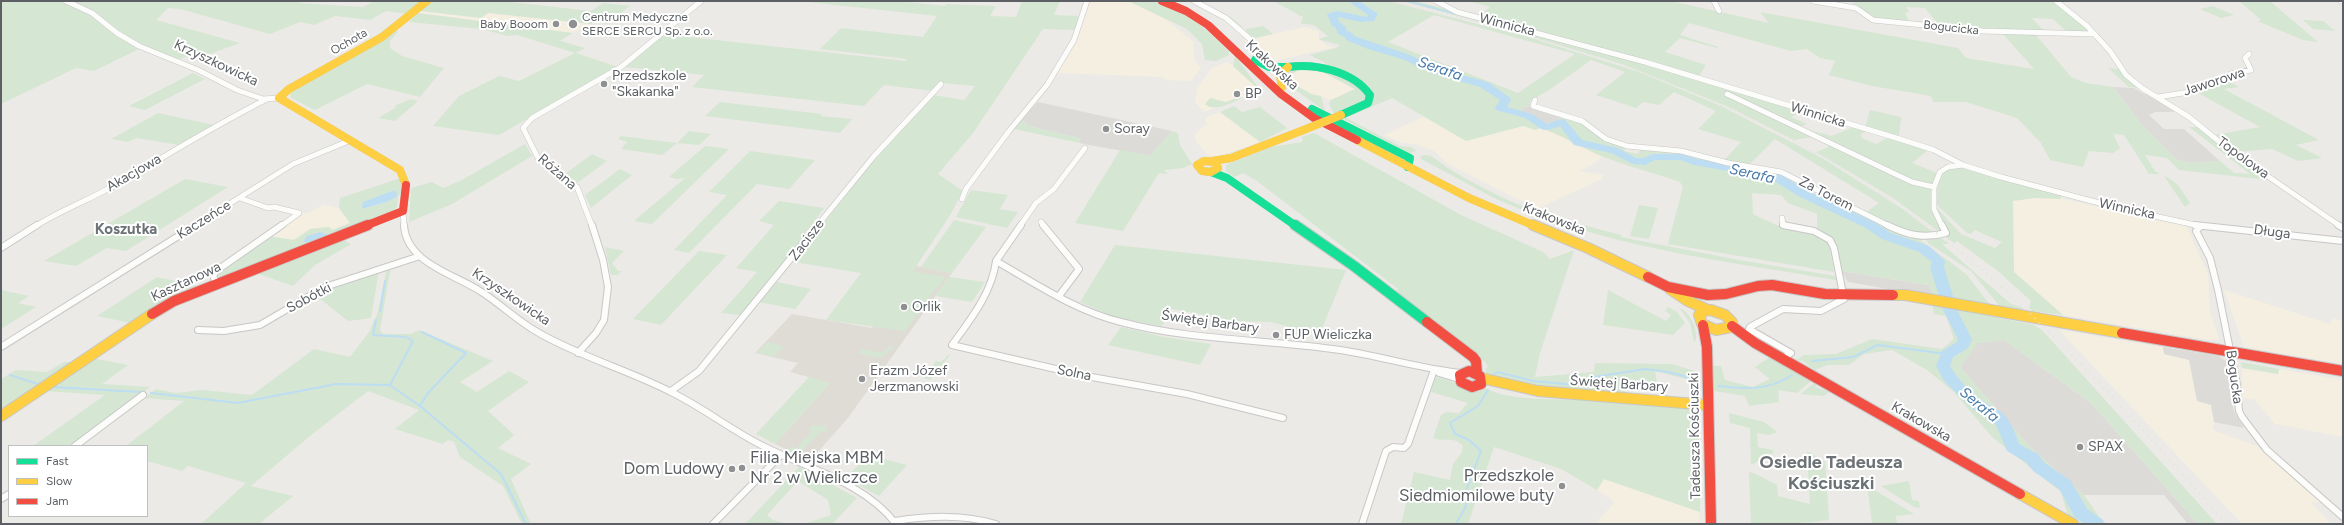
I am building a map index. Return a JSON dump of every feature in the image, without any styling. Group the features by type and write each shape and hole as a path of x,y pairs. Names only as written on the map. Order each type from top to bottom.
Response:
{"main road":[{"name":"Ochota","path":"279,98 289,89 382,37 427,1"},
{"name":"Krakowska","path":"1162,1 1186,11 1208,25 1274,88 1307,114 1476,201 1588,248 1668,287 1704,312 1725,315 1731,320 1725,329"},
{"name":"Krakowska","path":"1174,1 1216,24 1282,87 1322,114 1410,158 1408,167"},
{"path":"1255,60 1269,67 1288,67 1301,64 1319,65 1366,89 1369,93 1370,100 1368,103 1341,115 1232,158 1215,167 1227,178 1354,266 1465,351 1476,361 1480,378"},
{"path":"1282,87 1279,76 1280,72 1288,67"},
{"name":"Krzyszkowicka","path":"279,98 390,163 403,174 406,186 403,211"},
{"name":"Kasztanowa","path":"1,416 141,320 174,301 216,282 403,211"},
{"path":"1668,287 1708,295 1726,294 1758,286 1772,285 1844,295 1890,294 1929,299 2343,371"},
{"name":"Tadeusza Kościuszki","path":"1704,312 1699,319 1703,325 1707,347 1711,524"},
{"name":"Krakowska","path":"1703,325 1725,329 1755,343 2073,524"},
{"path":"1707,347 1712,337 1725,329"},
{"path":"1465,351 1469,360 1462,374 1464,385 1470,387 1480,378"},
{"path":"1462,374 1480,378"},
{"name":"Świętej Barbary","path":"1480,378 1506,389 1708,405"}],"street":[{"name":"Krzyszkowicka","path":"66,1 92,13 138,46 198,70 237,90 267,100 279,98"},
{"name":"Różana","path":"578,353 596,333 604,320 608,287 603,260 586,207 577,187 540,160 523,128 532,118 621,67 701,1"},
{"path":"962,199 966,189 1009,131 1050,81 1074,40 1087,1"},
{"path":"1194,1 1226,18 1250,39"},
{"name":"Winnicka","path":"1436,1 1457,12 1541,33 1744,91 1903,140 1934,150 1963,165 2078,198 2201,226"},
{"path":"1714,1 1719,11"},
{"name":"Bogucicka","path":"1813,1 1856,8 1866,17 1873,20 1983,31 2094,34"},
{"path":"2056,1 2094,34"},
{"name":"Topolowa","path":"2094,34 2110,51 2126,75 2142,88 2189,117 2227,148 2343,228"},
{"name":"Jaworowa","path":"2158,97 2195,91 2231,74 2251,70 2245,58 2249,54"},
{"name":"Zacisze","path":"670,391 699,371 788,264 845,189 941,84"},
{"path":"1744,91 1729,95 1912,182 1934,187"},
{"name":"Akacjowa","path":"1,248 56,213 113,186 226,120 267,100"},
{"name":"Za Torem","path":"1535,100 1533,106 1582,121 1606,139 1618,143 1642,149 1681,151 1784,173 1889,228 1908,234 1939,236 1946,233 1947,230 1937,217 1934,208 1934,187 1940,172 1948,167 1963,165"},
{"name":"Kaczeńce","path":"1,347 294,164 351,140"},
{"path":"996,261 1036,203 1054,189 1085,148"},
{"path":"216,282 213,274 216,270 299,213 274,207 268,208 240,198"},
{"name":"Krzyszkowicka","path":"403,211 402,223 406,242 420,256 435,267 482,292 519,321 578,353 670,391 692,402 748,438 856,491 885,510 895,523"},
{"path":"1782,218 1783,225 1814,231 1830,240 1834,248 1844,295 1844,299 1821,310 1783,309 1750,326 1749,329 1792,353 1782,359"},
{"path":"1041,222 1079,269 1059,296"},
{"name":"Długa","path":"2201,226 2343,241"},
{"name":"Bogucka","path":"2201,226 2196,231 2210,258 2231,352 2239,411 2250,430 2267,450 2343,516"},
{"name":"Sobótki","path":"198,330 224,331 260,325 305,297 325,287 420,256"},
{"name":"Solna","path":"996,261 997,269 983,295 952,345 1086,376 1187,394 1283,418"},
{"name":"Świętej Barbary","path":"996,261 1059,296 1096,314 1134,325 1217,339 1340,350 1434,370 1462,374"},
{"path":"1362,524 1386,451 1393,447 1404,448 1408,444 1427,385 1434,370"},
{"path":"76,445 143,395"},
{"path":"713,524 781,455"},
{"path":"895,523 924,517 970,518 996,524"}],"shaded area":[{"path":"1087,1 1134,1 1152,9 1193,41 1195,61 1201,67 1192,80 1189,81 1166,80 1162,77 1057,73 1072,47"},
{"path":"429,3 595,22 573,33 418,13"},
{"path":"1306,27 1319,31 1319,39 1327,46 1335,47 1275,61 1261,55 1244,40"},
{"path":"1226,62 1234,65 1261,91 1204,112 1195,102 1197,89 1211,69"},
{"path":"1306,67 1321,71 1356,90 1331,100 1311,94 1289,81 1288,76 1296,70"},
{"path":"2113,87 2134,88 2181,112 2156,112 2149,115 2164,129 2184,129 2220,161 2192,163 2177,160 2142,125"},
{"path":"1038,102 1172,131 1150,156 1084,144 1080,143 1079,138 1028,126 1021,119"},
{"path":"1530,106 1562,115 1558,121 1546,124 1537,118 1522,113 1522,108"},
{"path":"1220,112 1260,142 1216,157 1207,155 1196,141 1195,134 1207,124 1205,120 1207,117"},
{"path":"1425,116 1466,141 1523,126 1536,130 1540,128 1561,135 1572,143 1603,156 1590,166 1578,171 1604,175 1602,179 1537,209 1448,164 1434,151 1415,144 1402,143 1384,135"},
{"path":"2055,197 2160,221 2160,218 2185,223 2208,274 2210,312 2219,339 2208,340 2063,315 2014,272 2012,242 2013,201"},
{"path":"324,204 339,208 350,223 332,230 329,227 311,229 294,240 268,236 299,214 311,212"},
{"path":"916,266 952,273 848,418 810,461 775,444 830,383 790,372 798,363 755,353 792,314 872,328"},
{"path":"1841,271 1929,285 1934,297 1848,282"},
{"path":"2224,290 2330,324 2333,318 2343,321 2343,364 2244,347"},
{"path":"2059,330 2163,347 2164,354 2189,360 2197,401 2211,405 2214,422 2213,430 2257,446 2323,502 2312,503 2331,524 2242,524"},
{"path":"2004,340 2091,403 2198,524 2188,524 2164,495 2084,495 2031,448 1960,367 1978,343"},
{"path":"2163,347 2218,356 2226,361 2234,412 2244,428 2214,422 2211,405 2197,401 2189,360 2164,354"},
{"path":"2242,368 2277,374 2279,369 2343,380 2343,437 2275,424 2255,400 2242,398"},
{"path":"1604,479 1700,512 1699,524 1595,524 1615,502 1597,490"}],"green space":[{"path":"1,1 64,1 88,12 106,28 139,49 94,71 76,68 1,104"},
{"path":"70,1 301,1 299,3 363,7 375,1 421,1 407,14 386,11 370,20 335,16 314,25 300,22 270,34 180,9 168,8 156,20 240,43 207,55 197,53 179,59 140,45"},
{"path":"432,1 502,1 591,11 603,3 630,6 607,24 595,22 591,24 488,13 481,18 420,11"},
{"path":"799,1 898,1 945,6 946,4 996,6 990,16 1016,17 1022,1 1060,1 1054,15 1080,16 1075,30 1043,29 973,133 938,174 963,191 949,217 913,271 946,277 937,289 935,289 905,331 826,320 861,273 794,262 865,170 933,95 964,100 975,86 941,83 933,91 884,85 864,106 692,87 704,75 624,67 662,34 906,61 907,59 820,49 841,28 923,37 937,16"},
{"path":"1128,1 1153,1 1175,8 1204,28 1229,51 1229,55 1216,61 1205,60 1202,44 1187,29"},
{"path":"1273,1 1388,1 1528,37 1639,72 1721,106 1822,158 1901,208 1937,235 1916,235 1865,213 1879,203 1775,139 1749,165 1723,161 1741,142 1698,129 1716,111 1674,92 1659,105 1643,102 1636,108 1596,95 1625,72 1591,60 1549,90 1530,101 1530,106 1522,108 1522,113 1537,118 1546,124 1558,121 1562,115 1581,121 1599,136 1626,146 1624,151 1638,154 1640,149 1681,152 1773,173 1781,179 1796,183 1804,192 1827,197 1828,201 1839,202 1919,239 1966,274 1992,307 1934,297 1929,285 1841,271 1835,244 1817,230 1817,214 1788,203 1781,195 1752,193 1753,214 1776,225 1816,233 1829,240 1834,272 1668,244 1683,187 1680,182 1601,156 1556,134 1540,128 1536,130 1523,126 1466,141 1392,98 1346,118 1400,146 1411,147 1416,151 1410,153 1334,114 1329,104 1331,100 1355,89 1321,71 1327,64 1310,55 1336,48 1340,45 1319,39 1328,36 1311,24 1301,24 1303,17","holes":["1434,15 1575,54 1518,93 1388,42"]},
{"path":"1401,1 1415,1 1503,24 1501,26 1492,25"},
{"path":"1467,1 1671,1 1769,23 1760,12 1958,48 1966,58 2034,69 2002,33 2035,34 2071,77 2086,83 2113,87 2142,125 2177,160 2192,163 2220,161 2234,173 2250,174 2189,127 2198,127 2269,180 2179,170 2167,158 2145,155 2155,171 2160,174 2149,174 2124,135 2113,134 2120,148 2113,153 2089,151 2083,167 2050,160 2041,143 2017,118 1966,102 1933,102 1931,96 1872,86 1829,75 1835,61 1820,58 1807,49 1791,51 1689,23 1680,35 1718,47 1717,48 1680,38 1665,52 1706,65 1698,78 1478,17 1490,7"},
{"path":"1851,1 2052,1 2089,30 2088,33 2068,33 2053,19 2032,18 2045,32 1940,26 1925,8 1906,7 1909,12 1905,13 1909,21 1873,19"},
{"path":"2239,1 2270,1 2318,42 2303,40 2257,21 2261,20"},
{"path":"2213,6 2234,15 2221,18 2200,9"},
{"path":"1211,7 1231,17 1245,29"},
{"path":"418,13 573,33 560,41 585,48 576,53 618,67 499,135 433,126 459,96 499,76 519,81 575,53 517,35 507,36 482,29 409,22"},
{"path":"2303,20 2323,21 2335,31 2313,29"},
{"path":"1263,26 1273,34 1252,39 1245,29"},
{"path":"1505,27 1609,54 1803,112 1791,117 1807,124 1800,127 1808,130 1831,136 1854,127 1867,131 1861,134 1862,138 1876,144 1889,137 1928,150 1912,163 1937,173 1932,188 1931,204 1935,218 1941,227 1942,234 1893,198 1816,152 1829,147 1824,142 1812,137 1794,140 1731,108 1622,64 1502,28"},
{"path":"396,31 398,32 390,41 390,48 402,56 444,68 420,97 367,84 315,110 291,98 290,91"},
{"path":"1235,56 1261,91 1253,91 1258,89 1233,66"},
{"path":"2108,68 2119,69 2140,88 2129,87"},
{"path":"1284,71 1297,71 1288,76 1289,81 1311,94 1321,96 1325,111 1284,82"},
{"path":"193,73 205,79 145,110 129,106"},
{"path":"2226,80 2239,87 2224,89 2319,140 2296,145 2322,158 2298,161 2272,149 2236,152 2215,135 2260,127 2198,93"},
{"path":"1240,97 1242,98 1218,107 1205,104 1210,98 1226,102"},
{"path":"411,99 418,101 395,121 378,118 397,107 394,106"},
{"path":"720,102 852,119 840,133 705,116"},
{"path":"1234,106 1242,112 1260,107 1287,128 1260,142 1220,112"},
{"path":"1870,110 1901,117 1899,138 1865,128"},
{"path":"158,113 214,125 179,145 137,138 128,142 111,139"},
{"path":"1021,119 1028,126 1079,138 1080,143 1014,129"},
{"path":"689,131 711,134 699,145 677,143"},
{"path":"1172,131 1178,133 1180,145 1192,164 1183,168 1164,170 1168,174 1159,173 1123,231 1075,223 1120,150 1150,156"},
{"path":"1314,133 1461,215 1543,252 1550,259 1574,250 1540,353 1535,377 1594,372 1595,363 1672,364 1698,372 1697,382 1655,371 1657,382 1624,381 1625,395 1536,387 1489,376 1485,371 1488,366 1484,361 1394,292 1398,289 1257,181 1243,173 1234,177 1226,171 1226,165 1271,147 1302,142 1303,139 1301,137"},
{"path":"621,136 677,143 662,155 621,149 627,142 618,139"},
{"path":"525,144 532,156 452,204 409,222 411,188 432,182 443,188 460,181"},
{"path":"705,146 729,149 652,224 634,221 685,178 678,179 669,177"},
{"path":"750,151 815,160 789,189 757,184 689,253 674,250 727,195 709,192"},
{"path":"592,154 607,161 577,183 565,174"},
{"path":"1424,155 1434,158 1459,175 1483,188 1543,215 1542,218 1496,199 1421,159 1421,156"},
{"path":"1958,167 2061,195 2061,199 2034,198 2013,201 2014,272 2063,315 2033,311 2029,308 2031,301 1999,272 1957,241 1954,243 1944,236 1949,231 1939,216 1937,208 1961,234 1995,248 2002,242 1975,230 1970,234 1966,232 1937,205 1936,193 1942,172 1950,168"},
{"path":"620,169 632,175 591,208 585,195"},
{"path":"2164,176 2176,184 2190,203 2185,207"},
{"path":"401,178 401,194 398,196 397,207 392,212 220,277 217,275 268,236 294,240 310,229 329,227 332,230 350,223 339,208 340,198","holes":["394,190 398,196 389,201 362,209"]},
{"path":"185,179 228,187 126,251 107,248 76,266 44,261"},
{"path":"971,190 1008,195 1000,209 1018,212 1007,228 956,217"},
{"path":"779,201 824,208 775,275 740,315 721,313 757,272 736,268 774,225 759,221"},
{"path":"1639,205 1658,208 1649,239 1630,236"},
{"path":"1549,216 1621,235 1621,237 1734,259 1835,276 1836,280 1726,262 1617,240 1547,218"},
{"path":"954,220 986,227 952,273 921,267"},
{"path":"1940,237 1949,244 1942,244 2011,304 2021,307 2028,313 2002,309 1971,271 1928,243 1926,238"},
{"path":"339,238 351,244 315,265 293,286 253,272"},
{"path":"1115,245 1346,270 1321,331 1324,332 1323,336 1271,322 1235,321 1172,309 1162,326 1116,318 1080,302"},
{"path":"605,247 624,251 612,263 618,271 622,271 618,275 611,275"},
{"path":"699,251 727,255 661,325 633,319"},
{"path":"391,266 380,330 383,334 411,334 419,330 493,361 460,382 477,392 509,371 529,382 488,411 514,435 498,448 531,464 511,479 531,524 522,524 503,486 460,457 454,442 448,440 443,444 395,429 419,410 368,391 311,435 251,486 293,496 259,524 201,524 246,483 188,466 182,471 148,461 148,445 127,445 184,401 144,398 156,389 176,393 202,390 252,395 314,349 350,357 369,332 378,312 387,268"},
{"path":"379,270 371,318 348,321 314,294"},
{"path":"157,277 197,286 155,306 131,323 97,316"},
{"path":"949,277 985,282 972,302 935,296"},
{"path":"777,282 811,289 795,309 759,302"},
{"path":"1,290 29,296 18,303 36,307 1,329"},
{"path":"1608,290 1666,321 1671,315 1665,311 1668,307 1677,312 1685,323 1673,335 1603,325"},
{"path":"1932,304 2034,325 2042,330 2217,524 2198,524 2091,403 2004,340 1978,343 1960,367 2031,448 2084,495 2102,521 2108,524 2082,524 2068,516 2061,492 1992,437 1954,392 1927,370 1892,350 1864,354 1849,365 1828,365 1815,370 1803,361 1797,360 1803,355 1836,354 1872,339 1942,349 1954,339 1946,316 1934,314"},
{"path":"1679,307 1687,313 1692,321 1696,335 1696,340 1694,342 1690,323"},
{"path":"1121,327 1164,337 1211,344 1200,365 1108,345"},
{"path":"767,342 784,346 774,357 757,353"},
{"path":"889,346 893,347 889,352 881,357 873,357 858,353 862,349 884,353"},
{"path":"948,355 950,355 930,380 924,378 936,361 941,362"},
{"path":"1770,357 1811,381 1797,393 1778,390 1779,402 1749,406 1745,396 1714,391 1713,366 1721,366 1725,380 1753,387 1770,379 1755,367"},
{"path":"92,358 128,365 102,384 150,387 72,445 34,445 105,395 44,391"},
{"path":"64,362 73,362 1,410 1,379 16,370 47,372"},
{"path":"2241,362 2279,369 2278,374 2242,368"},
{"path":"809,377 830,383 775,444 756,434"},
{"path":"1435,377 1448,380 1469,391 1479,392 1485,388 1508,396 1695,408 1699,411 1700,512 1604,479 1597,490 1561,469 1494,447 1468,524 1401,524 1414,472 1450,480 1453,464 1462,452 1463,446 1456,441 1433,438 1441,415 1446,412 1459,413 1468,403 1431,392"},
{"path":"1814,383 1817,385 1815,387 1829,392 1824,396 1801,394"},
{"path":"1729,413 1764,422 1777,432 1769,435 1757,433 1758,447 1773,450 1773,453 1751,465 1750,428 1730,423"},
{"path":"815,425 826,426 827,432 821,431 802,451 808,453 803,457 788,450 792,446 796,449 811,432 809,428"},
{"path":"1807,451 1825,462 1829,520 1789,524 1751,524 1749,472 1777,485 1778,496 1810,504"},
{"path":"868,455 907,465 879,496 845,478"},
{"path":"799,467 857,498 832,524 804,524 831,515 828,500 798,481 767,515 773,520 788,524 745,524"},
{"path":"1855,478 1914,514 1896,516 1897,524 1872,524 1868,491 1846,486"},
{"path":"1909,481 1912,500 1919,501 1920,508 1914,507 1881,486"}],"water":[{"path":"395,190 398,196 389,201 362,209 363,202"},
{"path":"321,232 328,235 313,242 303,242 307,236"}],"waterway":[{"name":"Serafa","path":"1353,1 1373,14 1371,19 1366,20 1342,14 1332,14 1335,24 1341,27 1341,32 1349,35 1350,38 1371,47 1414,60 1430,69 1484,85 1500,94 1506,100 1500,108 1529,116 1541,126 1547,128 1561,122 1578,143 1614,150 1633,161 1645,162 1653,157 1681,157 1694,162 1774,176 1804,194 1870,225 1886,236 1915,245 1932,254 1939,261 1937,267 1951,312 1965,339 1963,345 1947,354 1943,366 1950,379 1979,406 1992,412 2001,421 2007,431 2012,447 2032,458 2039,467 2065,485 2081,513 2097,524"},
{"path":"1407,1 1456,14"},
{"path":"380,311 385,281"},
{"path":"376,320 373,335 406,337 413,341 390,385"},
{"path":"420,406 428,393 466,353 422,332"},
{"path":"1812,361 1853,357 1878,345 1947,354"},
{"path":"1492,375 1497,372 1533,381 1575,385 1594,377 1645,369 1668,372 1699,380"},
{"path":"10,375 38,384"},
{"path":"1718,386 1756,388 1774,384 1792,375"},
{"path":"151,393 238,403 336,384 390,385"},
{"path":"390,385 420,406"},
{"path":"52,387 140,392"},
{"path":"1456,524 1466,506 1467,488 1481,451 1469,440 1455,434 1450,423 1478,406 1488,390"},
{"path":"420,406 501,474 526,524"}],"railway":[{"path":"1393,1 1561,45 1628,67 1695,93 1764,126 1832,162 1864,182 1927,226"},
{"path":"1926,225 1968,258 2046,329 2120,405 2226,524"}],"traffic: fast":[{"path":"1255,60 1269,67 1288,67"},
{"path":"1288,67 1310,65 1325,68 1353,80 1367,90 1370,95 1368,103 1341,115"},
{"path":"1312,109 1410,158 1408,167"},
{"path":"1211,172 1227,178 1354,266 1427,322"}],"traffic: slow":[{"path":"406,185 400,170 279,98 289,89 382,37 427,1"},
{"path":"1282,87 1280,75 1288,67"},
{"path":"1301,131 1341,115"},
{"path":"1212,161 1231,158 1301,131"},
{"path":"1357,140 1469,198 1588,248 1648,277"},
{"path":"1204,161 1215,162 1218,168 1211,172 1202,171 1197,165 1204,161"},
{"path":"1670,289 1688,301 1708,310"},
{"path":"1893,295 1905,295 2122,333"},
{"path":"1711,310 1725,315 1732,322 1731,327 1716,330 1702,324 1699,315 1704,311 1711,310"},
{"path":"1,416 152,314"},
{"path":"1481,378 1538,391 1708,405"},
{"path":"2020,494 2073,524"}],"traffic: jam":[{"path":"1162,1 1186,11 1208,25 1281,94 1314,118 1357,140"},
{"path":"152,314 174,301 403,211 406,185"},
{"path":"1648,277 1668,287 1708,295 1726,294 1758,286 1772,285 1825,294 1893,295"},
{"path":"1427,322 1473,357 1476,361 1477,374"},
{"path":"1703,325 1707,347 1711,524"},
{"path":"1732,326 1755,343 2020,494"},
{"path":"2122,333 2343,371"},
{"path":"1469,371 1480,376 1481,384 1472,387 1461,382 1460,375 1469,371"}],"place":[{"name":"Baby Booom","path":"556,24"},
{"name":"Centrum Medyczne SERCE SERCU Sp. z o.o.","path":"573,24"},
{"name":"Przedszkole \"Skakanka\"","path":"604,84"},
{"name":"BP","path":"1237,94"},
{"name":"Soray","path":"1106,129"},
{"name":"Orlik","path":"904,307"},
{"name":"FUP Wieliczka","path":"1276,335"},
{"name":"Erazm Józef Jerzmanowski","path":"862,379"},
{"name":"SPAX","path":"2080,447"},
{"name":"Filia Miejska MBM Nr 2 w Wieliczce","path":"742,468"},
{"name":"Dom Ludowy","path":"732,469"},
{"name":"Przedszkole Siedmiomilowe buty","path":"1562,486"}],"district":[{"name":"Koszutka","path":"126,230"},
{"name":"Osiedle Tadeusza Kościuszki","path":"1831,473"}]}
